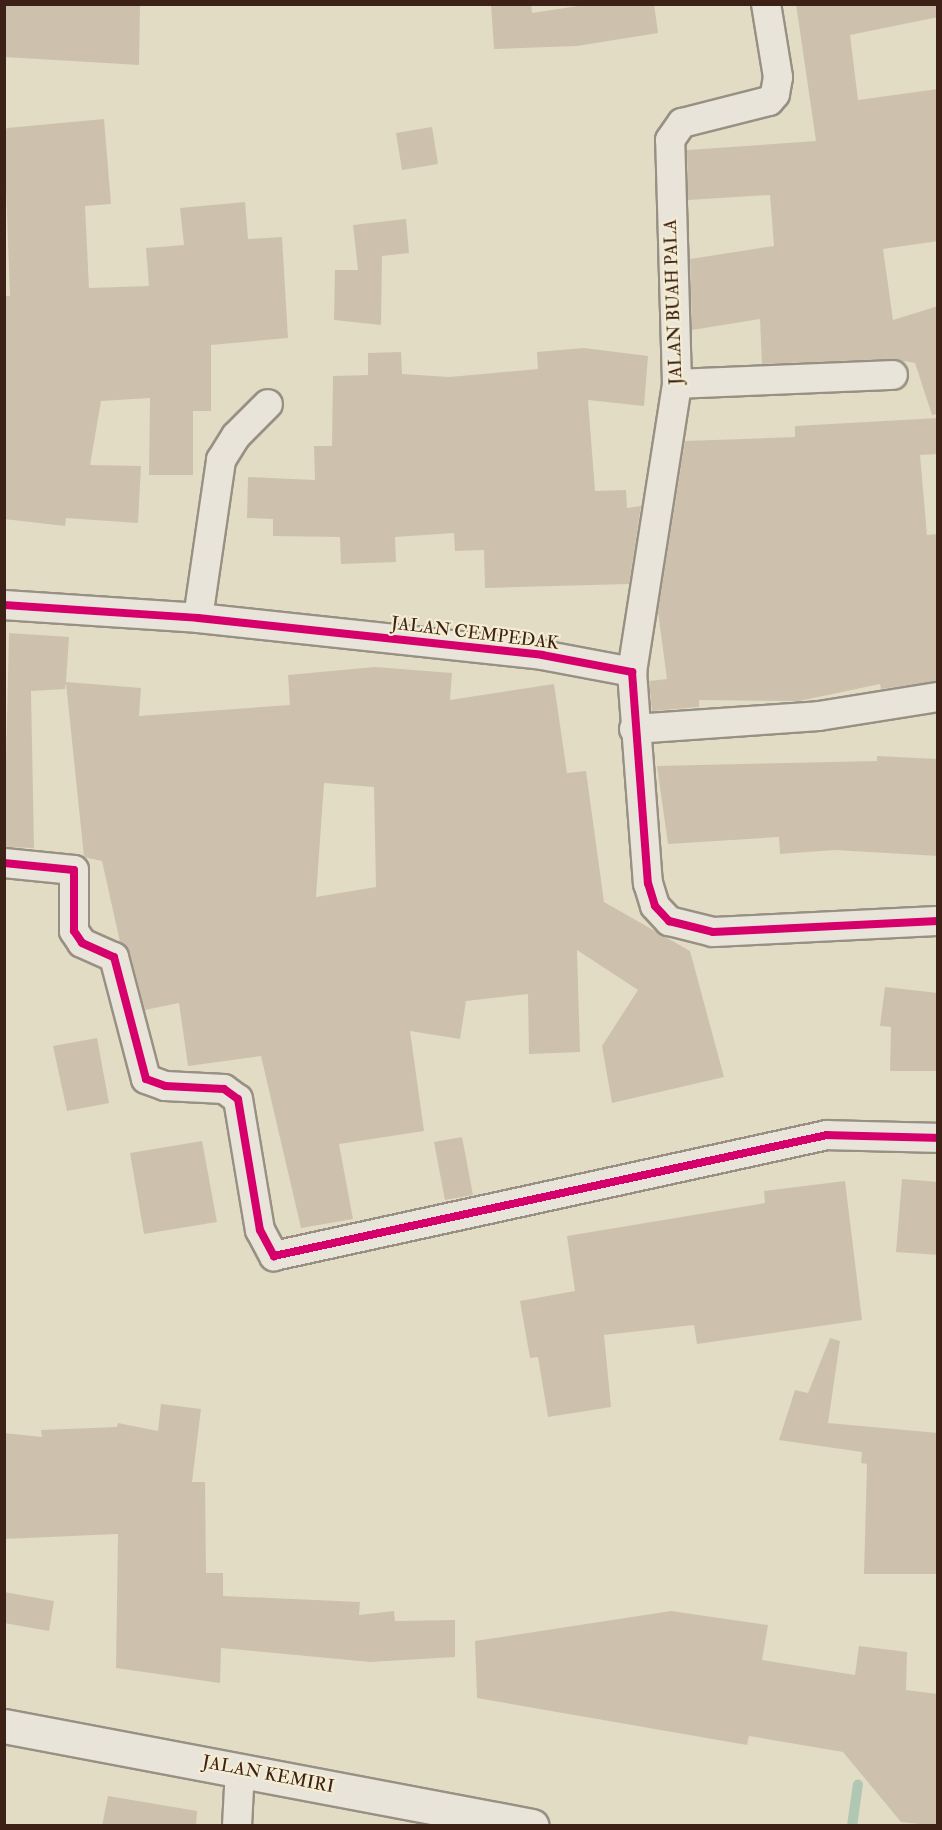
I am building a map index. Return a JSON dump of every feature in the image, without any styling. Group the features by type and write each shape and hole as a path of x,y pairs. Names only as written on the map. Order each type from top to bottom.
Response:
{"street":[{"name":"JALAN BUAH PALA","path":"632,672 677,384 670,140 682,123 769,101 775,94 778,77 766,4"},
{"path":"677,384 893,375"},
{"path":"198,618 221,460 236,436 268,404"},
{"name":"JALAN CEMPEDAK","path":"4,605 198,618 542,655 632,672"},
{"path":"632,672 634,729 648,884 655,906 669,921 713,932 938,921"},
{"path":"634,729 819,716 938,697"},
{"path":"4,863 74,870 74,931 82,943 114,957 146,1079 165,1086 224,1089 238,1099 260,1230 274,1256 827,1135 938,1138"},
{"name":"JALAN KEMIRI","path":"4,1726 532,1826"},
{"path":"237,1826 240,1769"}],"building":[{"path":"4,4 140,4 139,65 4,57"},
{"path":"491,4 531,4 532,13 591,4 654,4 658,33 577,46 494,49"},
{"path":"796,4 938,4 938,17 850,35 858,100 938,89 938,241 883,249 893,320 938,306 938,414 932,415 915,363 892,359 762,364 760,319 692,330 690,259 774,246 770,195 688,200 687,150 816,141"},
{"path":"104,119 111,204 85,206 89,288 149,286 146,248 184,245 180,208 245,202 248,239 282,237 288,338 211,345 211,411 193,411 193,475 149,475 150,398 101,401 90,465 141,466 138,523 66,518 65,526 4,519 4,296 10,296 4,135 7,128"},
{"path":"432,127 438,164 402,170 396,133"},
{"path":"406,219 409,253 382,256 381,325 334,320 335,270 358,270 353,225"},
{"path":"584,348 648,356 644,406 588,400 595,491 626,490 627,508 641,506 629,584 485,588 484,550 455,551 454,533 395,537 396,562 341,564 340,537 273,536 273,519 247,518 248,477 315,480 314,446 332,446 333,376 368,375 368,353 401,352 402,374 449,377 538,369 537,352"},
{"path":"938,418 938,454 920,455 927,535 938,534 938,681 881,689 880,684 799,701 699,700 699,707 652,711 649,681 667,679 658,612 685,441 795,437 795,426"},
{"path":"9,633 69,637 66,682 141,688 139,716 290,705 288,675 375,667 452,673 450,700 554,684 567,773 586,771 604,902 690,951 724,1077 612,1103 602,1046 638,990 577,950 580,1052 529,1054 528,994 466,1001 460,1039 410,1031 424,1131 339,1144 353,1219 301,1228 261,1056 188,1066 179,1003 145,1010 130,953 120,942 102,861 84,857 66,683 65,689 31,691 34,848 4,847","holes":["324,783 374,787 376,887 316,897"]},
{"path":"877,756 938,759 938,856 835,850 780,854 779,837 668,844 657,766 877,761"},
{"path":"885,987 938,993 938,1071 890,1071 891,1027 880,1026"},
{"path":"97,1038 109,1103 67,1111 53,1046"},
{"path":"462,1137 473,1195 445,1200 434,1142"},
{"path":"202,1141 217,1222 144,1234 130,1153"},
{"path":"902,1179 938,1182 938,1255 896,1252"},
{"path":"845,1181 862,1320 697,1344 694,1325 604,1335 611,1407 548,1417 538,1357 530,1358 520,1301 575,1291 567,1236 765,1203 764,1191"},
{"path":"830,1338 840,1341 828,1423 938,1433 938,1574 864,1574 867,1464 861,1463 862,1452 779,1440 795,1390 808,1393"},
{"path":"161,1404 201,1409 192,1482 205,1482 206,1573 223,1573 223,1596 360,1602 359,1615 394,1611 395,1621 455,1620 455,1657 370,1662 221,1648 220,1683 116,1668 118,1534 4,1539 4,1433 42,1437 41,1430 117,1427 118,1423 158,1431"},
{"path":"4,1592 54,1601 49,1631 4,1623"},
{"path":"671,1611 768,1625 762,1660 855,1675 859,1646 907,1652 906,1690 938,1694 938,1826 901,1822 843,1752 749,1736 747,1745 477,1698 475,1641"},
{"path":"108,1796 197,1811 196,1826 102,1826"}],"waterway":[{"path":"852,1826 858,1784"}],"cycle path":[{"path":"4,605 198,618 542,655 632,672 648,883 655,906 669,921 713,932 938,921"},
{"path":"4,863 74,870 74,931 82,943 114,957 146,1079 165,1086 224,1089 238,1099 260,1230 274,1256 827,1135 938,1138"}]}
